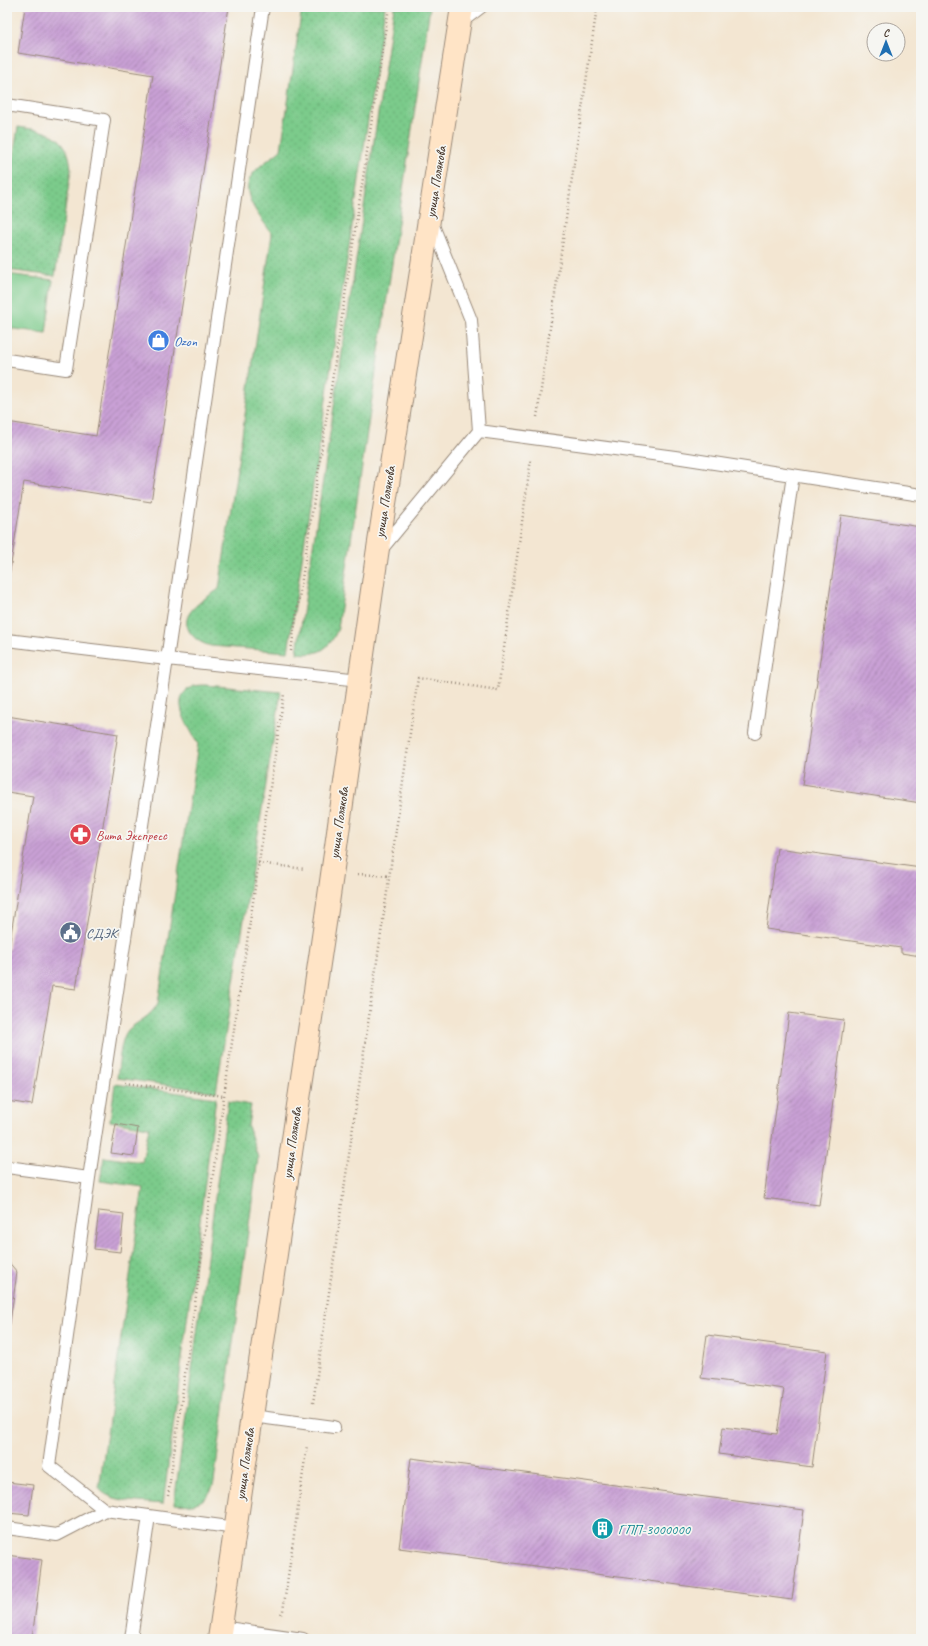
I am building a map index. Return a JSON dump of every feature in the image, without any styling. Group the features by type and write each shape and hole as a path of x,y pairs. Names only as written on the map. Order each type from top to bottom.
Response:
{"main road":[{"name":"улица Полякова","path":"220,1633 377,555 461,15"}],"lane":[{"path":"236,1528 104,1510 48,1466 89,1178 263,7"},
{"path":"461,15 481,7"},
{"path":"7,105 104,120 66,369 7,360"},
{"path":"377,555 480,431 471,320 430,219"},
{"path":"480,431 793,475 921,495"},
{"path":"755,733 793,475"},
{"path":"7,640 360,680"},
{"path":"7,1167 89,1178"},
{"path":"252,1416 334,1428"},
{"path":"7,1528 57,1536 104,1510"},
{"path":"131,1639 149,1516"},
{"path":"220,1633 268,1634 303,1639"}],"path":[{"path":"165,1518 224,1096 389,7"},
{"path":"268,1634 283,1612 418,678 498,690 597,7"},
{"path":"104,1080 224,1096"}],"green space":[{"path":"302,7 385,7 288,652 211,646 198,641 191,634 187,624 187,618 195,606 219,589 272,234 253,206 248,190 248,183 258,168 281,150"},
{"path":"394,7 430,7 338,628 331,641 323,650 305,654 297,653"},
{"path":"18,127 39,130 55,137 62,142 69,158 71,170 55,276 7,270 7,196"},
{"path":"7,274 53,280 46,333 7,328"},
{"path":"206,685 281,692 216,1092 117,1078 119,1059 125,1034 151,1012 158,1003 198,744 182,713 182,697 186,691 194,686"},
{"path":"115,1084 216,1098 163,1504 128,1501 111,1497 99,1488 143,1187 100,1181 104,1157 142,1162 149,1127 110,1121"},
{"path":"228,1101 251,1105 248,1126 258,1158 214,1482 208,1495 199,1502 193,1504 174,1504"}],"building":[{"path":"25,7 229,7 151,502 24,482 8,583 7,422 96,436 153,75 18,53"},
{"path":"841,515 921,527 921,803 802,785"},
{"path":"7,716 118,734 76,989 52,986 32,1105 7,1101 7,959 33,796 7,792"},
{"path":"777,848 921,868 921,956 901,953 901,948 766,929"},
{"path":"789,1013 844,1020 819,1205 764,1198"},
{"path":"116,1124 138,1128 134,1156 111,1153"},
{"path":"99,1211 124,1214 120,1252 94,1249"},
{"path":"7,1260 17,1272 8,1337 7,1337"},
{"path":"707,1335 827,1351 812,1467 719,1454 723,1427 777,1434 784,1389 701,1378"},
{"name":"ГПП-3000000","path":"411,1458 804,1510 792,1600 399,1548"},
{"path":"7,1482 33,1485 29,1515 7,1513"},
{"path":"7,1555 42,1560 32,1639 7,1639"}],"place":[{"name":"Ozon","path":"159,341"},
{"name":"Вита Экспресс","path":"80,835"},
{"name":"СДЭК","path":"70,933"},
{"name":"ГПП-3000000","path":"602,1529"}]}
